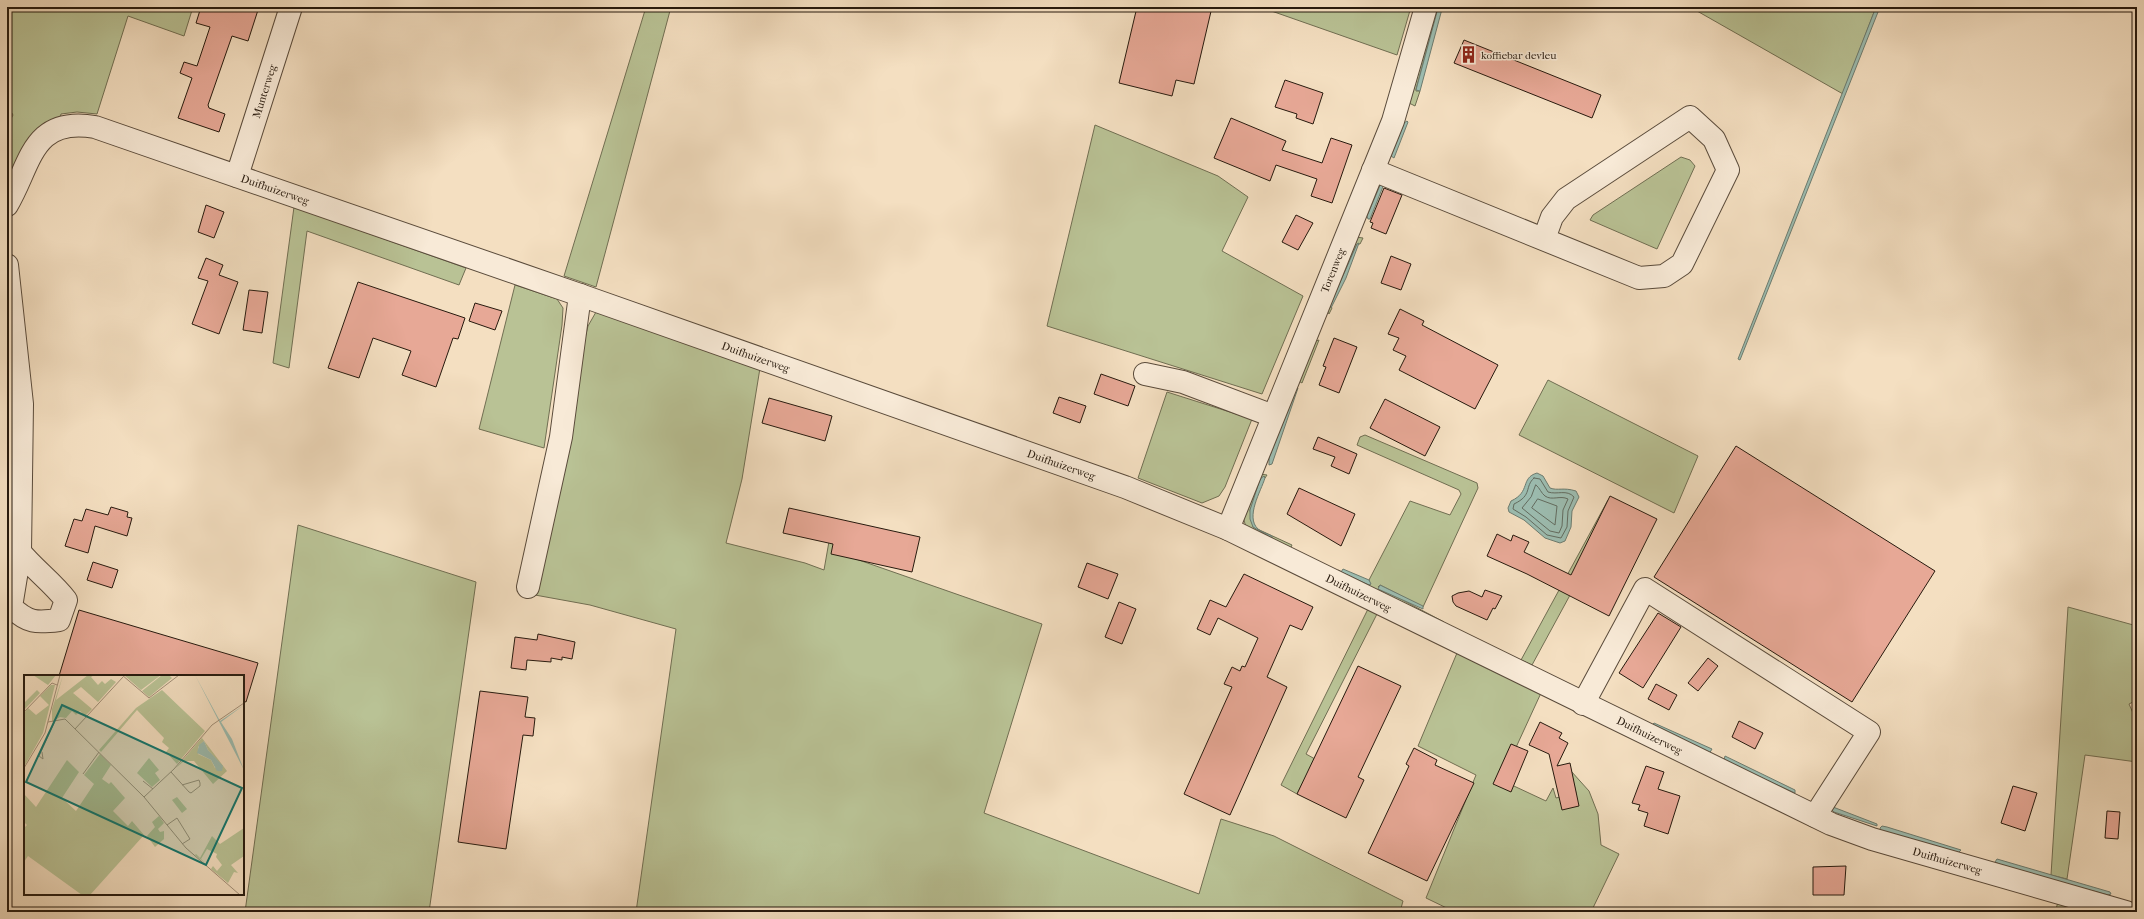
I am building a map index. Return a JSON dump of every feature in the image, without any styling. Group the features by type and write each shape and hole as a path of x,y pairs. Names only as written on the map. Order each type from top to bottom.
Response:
{"street":[{"name":"Munterweg","path":"237,176 291,7"},
{"name":"Torenweg","path":"1228,529 1393,121 1426,7"},
{"path":"1373,170 1639,278 1664,276 1682,264 1728,170 1714,139 1690,117 1566,199 1552,217 1544,239"},
{"name":"Duifhuizerweg","path":"7,205 30,154 38,143 51,133 68,126 81,125 95,127 580,295 1125,488 1228,529 1583,704 1815,816 1872,839 2126,912"},
{"path":"7,266 22,404 20,552"},
{"path":"528,587 561,437 580,295"},
{"path":"1145,374 1183,382 1273,416"},
{"path":"1583,704 1645,589 1869,732 1815,816"}],"green space":[{"path":"7,7 193,7 184,36 128,16 97,114 77,112 61,114 59,122 7,187 7,126 13,115 7,105"},
{"path":"646,7 671,7 596,287 564,276"},
{"path":"1260,7 1411,7 1397,55"},
{"path":"1430,7 1442,7 1438,9 1416,89 1416,91 1420,91 1415,106 1409,103"},
{"path":"1690,7 1876,7 1843,94"},
{"path":"1095,125 1218,176 1248,197 1222,251 1303,296 1262,394 1047,326"},
{"path":"1681,157 1690,160 1695,166 1657,249 1590,220 1593,215"},
{"path":"294,207 466,268 459,285 307,231 289,368 273,363"},
{"path":"1356,237 1363,238 1360,244 1357,244 1330,305 1332,308 1329,314 1326,309"},
{"path":"515,285 557,299 563,308 562,325 544,448 479,429"},
{"path":"596,312 760,368 742,479 726,543 805,563 824,570 831,530 856,559 1042,624 984,813 1199,894 1221,819 1274,836 1403,901 1400,912 636,912 676,629 590,605 535,595 583,346 588,326"},
{"path":"1319,340 1302,383 1294,378 1310,343"},
{"path":"1548,380 1698,456 1674,513 1519,435"},
{"path":"1167,392 1252,419 1225,487 1219,496 1202,503 1138,478"},
{"path":"1365,435 1477,483 1478,488 1423,607 1380,585 1378,587 1444,622 1442,628 1338,573 1338,570 1370,585 1369,580 1410,501 1450,515 1461,494 1459,490 1357,445 1360,437"},
{"path":"1260,474 1267,475 1265,478 1264,476 1250,510 1253,527 1292,545 1289,552 1246,527 1243,517"},
{"path":"1608,500 1619,505 1532,665 1521,660"},
{"path":"298,525 476,582 429,912 245,912"},
{"path":"2068,607 2137,626 2137,700 2129,704 2137,722 2137,762 2085,755 2067,879 2051,875"},
{"path":"1368,609 1377,614 1306,754 1315,759 1297,794 1281,785"},
{"path":"1457,653 1541,693 1501,780 1546,801 1553,788 1556,798 1576,793 1571,771 1589,791 1598,814 1601,845 1619,854 1591,912 1455,912 1426,898 1476,775 1418,746"},
{"path":"2059,899 2079,905 2077,912 2055,912"}],"water":[{"path":"1876,7 1880,7 1740,360 1738,359"},
{"path":"1438,8 1442,9 1420,91 1416,90"},
{"path":"1407,121 1408,122 1394,158 1391,156 1404,123"},
{"path":"1381,183 1384,184 1370,219 1368,219 1367,216"},
{"path":"1359,243 1346,278 1331,308 1330,305 1357,244"},
{"path":"1298,388 1272,464 1269,465 1269,458 1295,390"},
{"path":"1537,473 1543,476 1550,488 1576,491 1579,497 1572,511 1571,527 1565,541 1560,543 1545,538 1524,520 1509,512 1508,508 1511,501 1521,494 1529,478"},
{"path":"1264,476 1265,478 1253,511 1253,518 1254,524 1258,529 1272,536 1272,538 1253,527 1250,519 1250,510 1260,479"},
{"path":"1343,569 1369,580 1371,584 1369,585 1341,572"},
{"path":"1380,585 1423,606 1423,609 1378,589"},
{"path":"1654,723 1712,749 1709,754 1652,725"},
{"path":"1725,756 1795,790 1795,793 1727,762 1724,760"},
{"path":"1833,807 1877,824 1877,826 1834,812 1831,809"},
{"path":"1882,826 1961,850 1958,853 1881,831 1880,828"},
{"path":"1997,859 2110,892 2111,894 2108,895 2006,867 1995,862"}],"building":[{"path":"201,7 251,7 258,10 248,41 232,36 208,105 209,108 225,114 219,132 178,118 192,78 180,73 184,62 197,66 210,27 196,23"},
{"path":"1137,7 1212,7 1194,84 1176,80 1172,96 1119,83"},
{"path":"1464,40 1601,95 1592,118 1454,63"},
{"path":"1285,80 1323,93 1313,124 1296,118 1297,114 1275,107"},
{"path":"1231,118 1286,141 1282,150 1322,163 1331,138 1352,145 1332,203 1311,196 1317,179 1276,165 1270,181 1214,158"},
{"path":"1384,188 1402,195 1386,234 1371,228 1373,223 1370,222"},
{"path":"206,205 224,212 214,238 198,232"},
{"path":"1296,215 1313,223 1298,250 1282,242"},
{"path":"1391,256 1411,264 1401,290 1381,283"},
{"path":"206,258 223,265 219,275 238,282 219,334 192,324 208,281 198,278"},
{"path":"358,282 465,318 458,339 453,338 436,387 402,375 411,351 373,338 359,378 328,368"},
{"path":"249,290 268,292 262,333 243,330"},
{"path":"475,303 502,311 495,330 469,321"},
{"path":"1400,309 1424,321 1422,325 1498,365 1475,409 1399,370 1406,356 1393,350 1399,338 1388,334"},
{"path":"1334,338 1357,347 1339,393 1319,385 1326,367 1323,366"},
{"path":"1101,374 1135,386 1128,406 1094,394"},
{"path":"1059,397 1086,406 1080,423 1053,413"},
{"path":"769,398 832,416 825,441 762,423"},
{"path":"1385,399 1440,427 1425,456 1370,428"},
{"path":"1318,437 1357,454 1349,474 1331,466 1335,457 1313,449"},
{"path":"1736,446 1935,571 1852,702 1654,577"},
{"path":"1299,488 1355,514 1341,546 1287,514"},
{"path":"1610,496 1657,519 1609,616 1527,574 1487,556 1497,534 1511,541 1513,535 1529,542 1524,552 1571,575"},
{"path":"111,507 128,512 127,517 132,518 127,536 95,526 88,553 65,546 74,519 82,521 86,509 108,515"},
{"path":"789,508 920,537 912,572 831,554 833,544 783,533"},
{"path":"93,562 118,570 112,588 87,580"},
{"path":"1087,563 1118,574 1108,599 1078,587"},
{"path":"1244,574 1313,607 1302,630 1290,625 1267,677 1287,687 1230,815 1184,794 1232,687 1224,684 1232,667 1240,671 1242,666 1245,667 1258,638 1218,618 1210,635 1197,629 1210,600 1226,607"},
{"path":"1485,590 1502,596 1495,609 1493,608 1487,620 1456,606 1453,602 1452,596 1458,593 1469,591 1482,597"},
{"path":"1119,602 1136,609 1122,644 1105,637"},
{"path":"79,610 258,663 246,702 244,701 244,675 59,675"},
{"path":"1658,613 1681,627 1643,688 1619,673"},
{"path":"538,634 575,642 572,659 562,657 562,660 551,658 551,662 527,660 526,670 511,668 515,637 537,640"},
{"path":"1708,658 1718,666 1698,691 1688,683"},
{"path":"1358,666 1401,686 1358,777 1364,780 1346,818 1297,794"},
{"path":"1656,684 1677,695 1669,710 1648,699"},
{"path":"480,691 528,697 525,717 535,718 533,736 523,735 506,849 458,842"},
{"path":"1739,721 1763,733 1755,749 1732,737"},
{"path":"1540,722 1562,733 1559,738 1568,743 1557,766 1570,763 1579,806 1562,810 1549,754 1529,745"},
{"path":"1511,744 1528,751 1511,792 1493,784"},
{"path":"1414,748 1437,760 1435,765 1474,783 1427,881 1368,853 1409,766 1406,764"},
{"path":"1646,766 1664,772 1658,789 1680,796 1668,834 1644,826 1648,813 1638,810 1640,805 1632,803"},
{"path":"2013,786 2037,793 2025,831 2001,823"},
{"path":"2107,811 2120,812 2118,839 2105,838"},
{"path":"1846,866 1844,895 1813,895 1813,867"}],"place":[{"name":"koffiebar devleu","path":"1468,55"}]}
